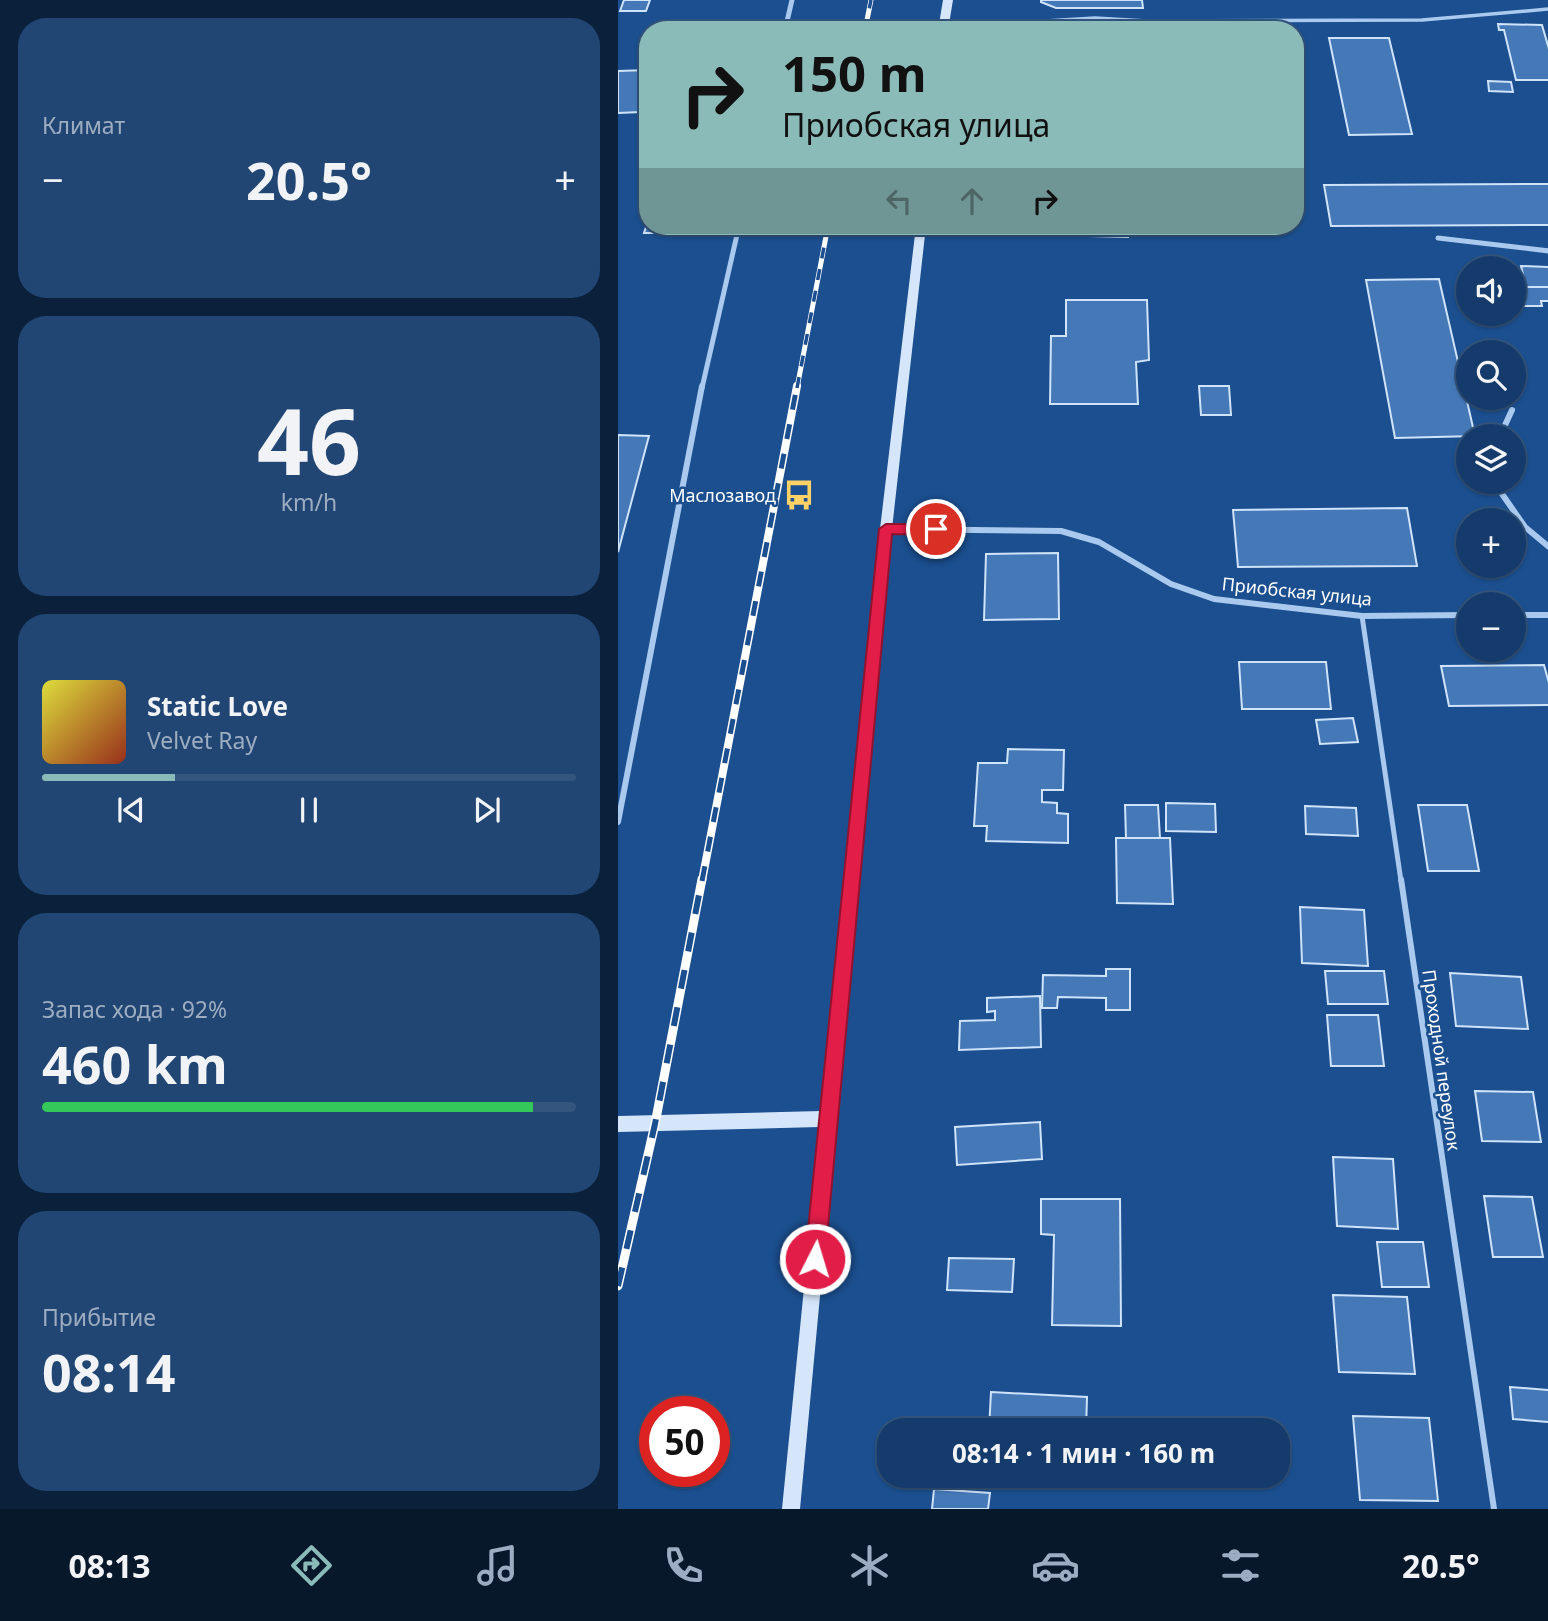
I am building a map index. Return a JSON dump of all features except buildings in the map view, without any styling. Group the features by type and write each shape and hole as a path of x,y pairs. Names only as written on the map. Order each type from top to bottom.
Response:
{"main road":[{"path":"944,21 948,0"},
{"path":"791,1509 886,529 920,235"},
{"path":"618,1124 829,1119"}],"street":[{"path":"787,21 792,0"},
{"path":"618,822 706,366 737,235"},
{"path":"1438,238 1548,251"},
{"path":"1507,424 1512,410"},
{"path":"1502,494 1525,527 1548,547"},
{"name":"Приобская улица","path":"886,529 1061,531 1099,542 1170,584 1214,599 1362,616 1456,615"},
{"path":"1526,615 1548,615"}],"lane":[{"path":"1049,21 1095,18 1147,21 1422,20 1548,9"},
{"name":"Проходной переулок","path":"1362,616 1494,1509"}],"railway":[{"path":"867,21 871,0"},
{"path":"797,388 826,235"},
{"path":"702,881 797,386"},
{"path":"618,1286 655,1124 702,879"}],"place":[{"name":"Маслозавод","path":"799,495"}],"route":[{"path":"815,1259 886,529 936,529"}]}
